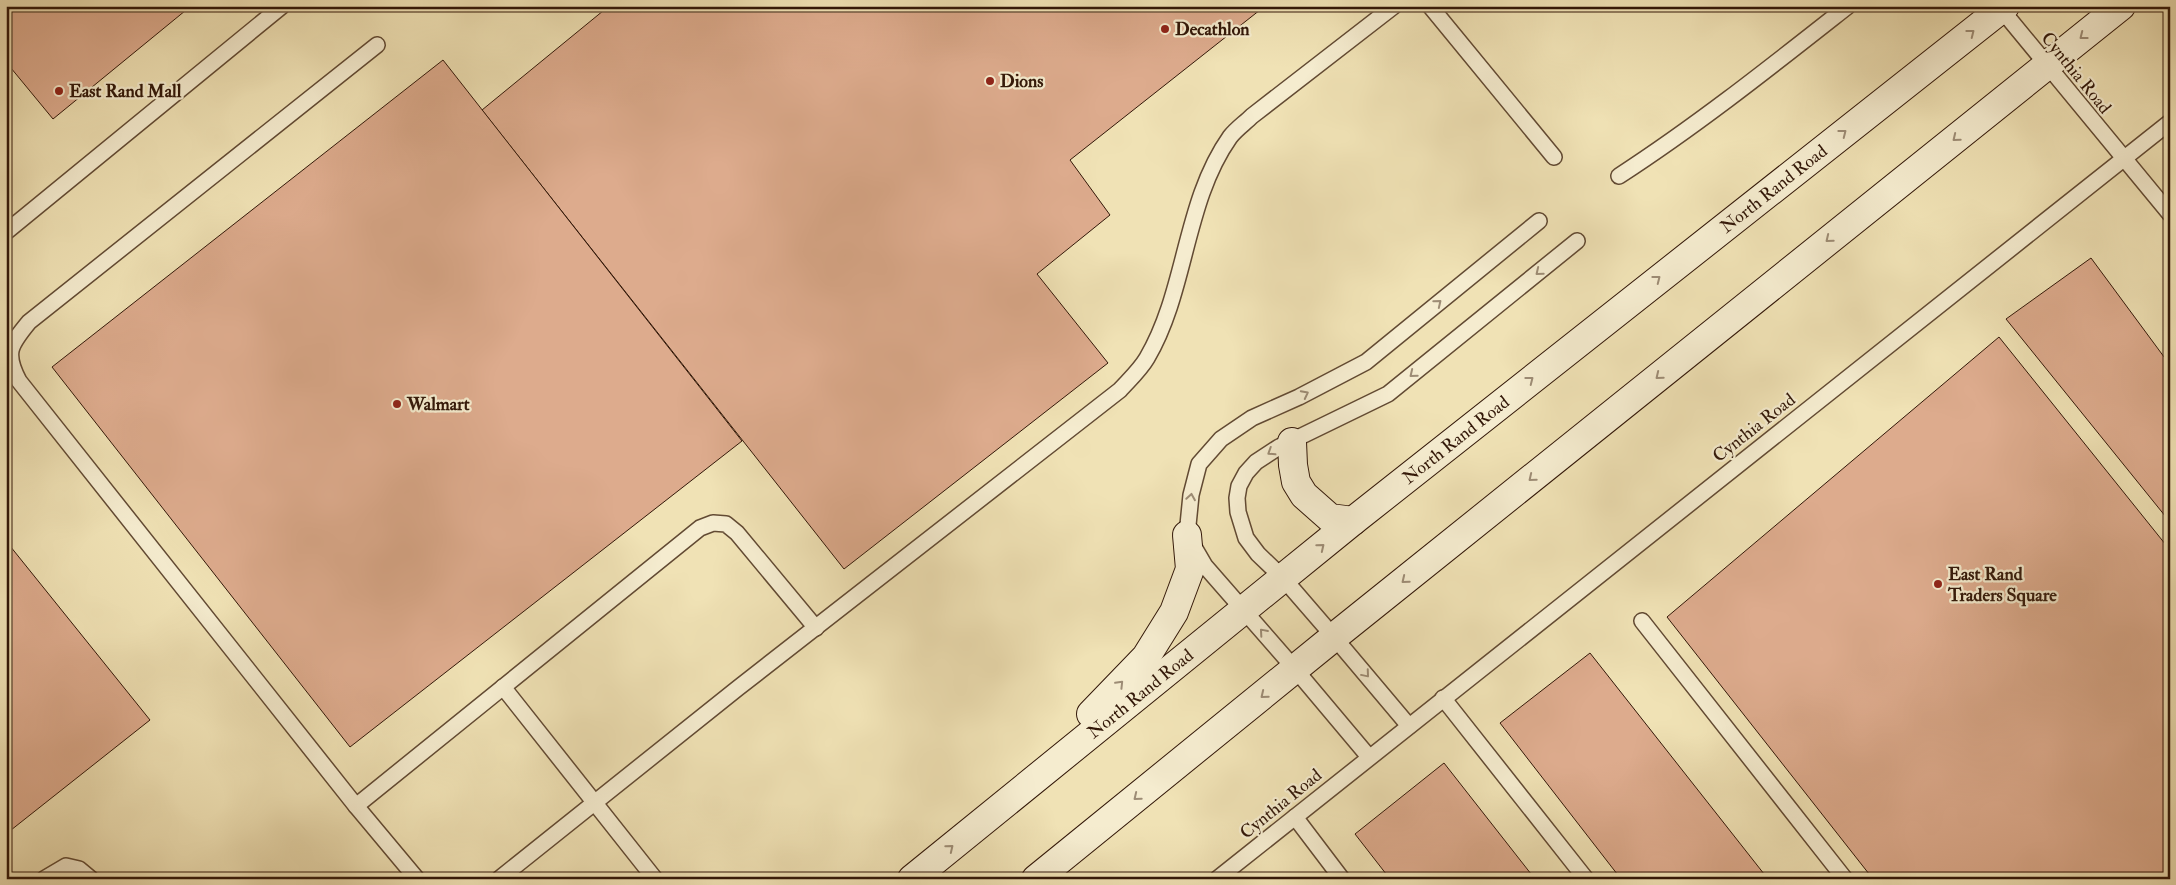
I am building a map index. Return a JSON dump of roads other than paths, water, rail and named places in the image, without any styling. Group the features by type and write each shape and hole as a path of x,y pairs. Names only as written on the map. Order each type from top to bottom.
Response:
{"main road":[{"path":"1036,879 1334,637 2121,6"},
{"name":"North Rand Road","path":"912,879 1353,521 2003,8"},
{"path":"1292,442 1296,482 1304,495 1330,518 1353,521"},
{"path":"1001,807 1146,657 1174,612 1190,569 1187,535"}],"lane":[{"path":"6,232 282,6"},
{"path":"499,879 1120,390 1146,360 1158,337 1172,299 1198,209 1216,159 1231,136 1252,116 1394,6"},
{"path":"1430,6 1554,157"},
{"path":"1619,176 1666,146 1848,6"},
{"name":"Cynthia Road","path":"2003,8 2046,66 2123,159"},
{"path":"378,45 29,322 15,340 9,354 11,366 19,382 416,879"},
{"name":"Cynthia Road","path":"1217,879 2170,122"},
{"path":"2123,159 2170,214"},
{"path":"1369,757 1205,566 1187,535 1191,495 1198,464 1221,438 1252,418 1299,397 1366,362 1539,221"},
{"path":"1409,726 1283,578 1258,554 1246,538 1238,512 1237,498 1240,486 1246,473 1256,462 1388,394 1577,241"},
{"path":"356,806 700,528 713,523 726,524 737,533 816,628"},
{"path":"1642,621 1845,879"},
{"path":"503,687 655,879"},
{"path":"1443,698 1586,879"},
{"path":"1295,817 1342,879"},
{"path":"44,879 66,866 79,869 91,879"}],"place":[{"name":"Decathlon","path":"1165,29"},
{"name":"Dions","path":"990,81"},
{"name":"East Rand Mall","path":"59,91"},
{"name":"Walmart","path":"397,404"},
{"name":"East Rand Traders Square","path":"1938,584"}]}
